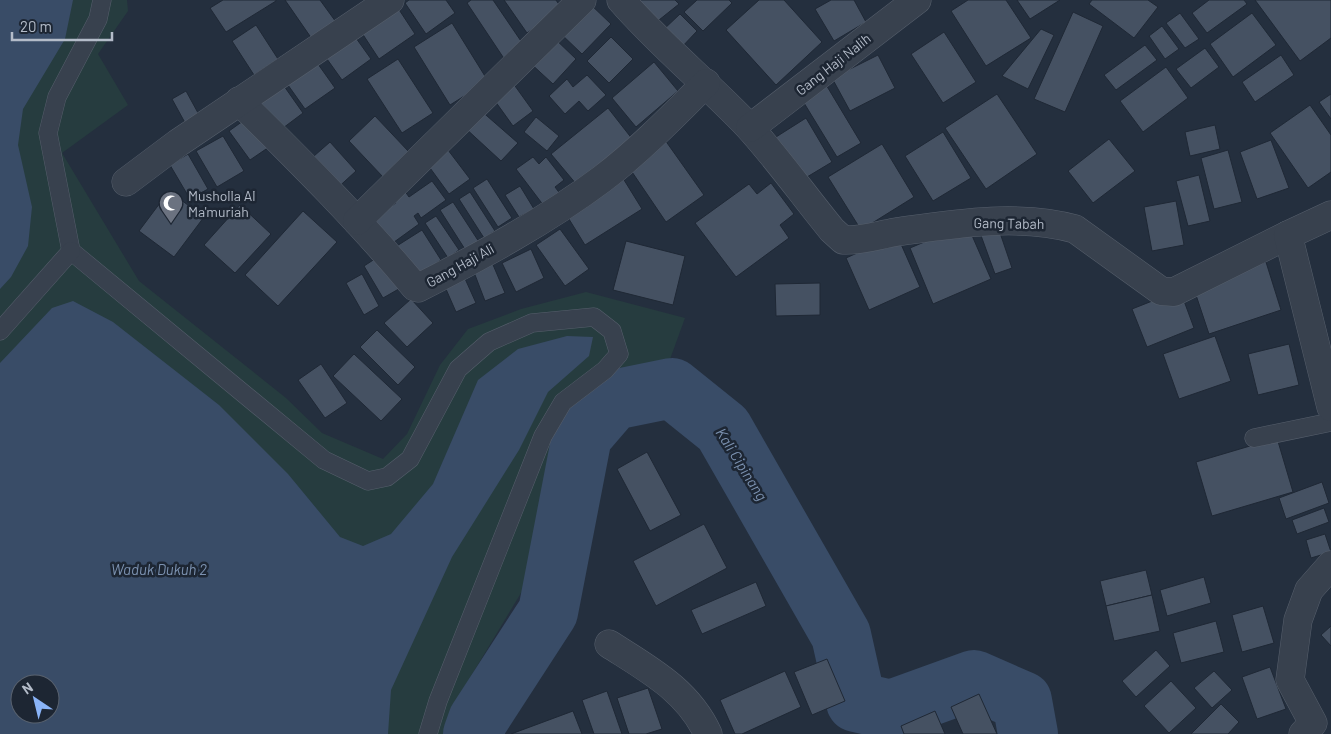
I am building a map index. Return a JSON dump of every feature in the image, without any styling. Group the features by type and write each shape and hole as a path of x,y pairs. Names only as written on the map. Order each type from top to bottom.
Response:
{"street":[{"path":"126,182 239,101 390,0"},
{"path":"357,221 582,0"},
{"path":"621,0 646,28 706,83 750,128"},
{"name":"Gang Haji Nalih","path":"750,128 917,0"},
{"name":"Gang Haji Ali","path":"239,101 357,221 415,287 418,288 518,233 601,179 636,151 706,83"},
{"name":"Gang Tabah","path":"750,128 832,230 843,240 860,241 892,233 977,220 1059,224 1075,229 1161,291 1174,292 1288,235"},
{"path":"1331,215 1288,235 1331,407"},
{"path":"1316,730 1290,680 1298,620 1309,590 1331,565"},
{"path":"609,644 677,689 700,716 708,734"}],"lane":[{"path":"102,0 98,19 57,97 48,133 71,251 324,460 368,481 387,477 410,459 458,369 489,342 532,323 594,317 612,330 619,354 606,370 563,402 543,436 438,701 428,734"},
{"path":"0,331 71,251"},
{"path":"1254,438 1331,422"}],"green space":[{"name":"Waduk Dukuh 2","path":"0,0 127,0 128,11 98,54 128,105 62,153 139,281 286,398 322,433 383,459 407,434 440,365 468,329 521,309 586,292 685,318 665,373 621,372 591,387 571,405 565,425 552,503 533,573 453,706 445,734 0,734"}],"water":[{"path":"0,0 73,0 65,39 23,109 18,145 32,207 28,246 11,277 0,289"},
{"name":"Waduk Dukuh 2","path":"73,301 113,322 219,405 288,474 340,537 363,546 391,534 433,484 478,380 518,349 567,336 593,337 589,356 548,392 519,450 452,557 391,690 388,734 0,734 0,363 52,308"}],"building":[{"path":"223,0 276,1 226,32 210,8"},
{"path":"285,0 320,0 336,22 312,39"},
{"path":"409,0 446,0 455,13 426,34 405,3"},
{"path":"471,0 493,0 525,47 505,60 467,3"},
{"path":"504,0 556,0 562,9 527,33"},
{"path":"633,0 675,0 679,4 649,28"},
{"path":"697,0 729,0 732,3 703,31 684,12"},
{"path":"759,0 784,0 822,42 776,85 726,30"},
{"path":"831,0 854,0 866,22 834,41 815,9"},
{"path":"968,0 1006,0 1031,38 986,66 951,11"},
{"path":"1017,0 1060,0 1030,19"},
{"path":"1092,0 1148,0 1158,7 1134,38 1089,4"},
{"path":"1209,0 1244,0 1247,4 1207,33 1192,13"},
{"path":"1255,0 1331,0 1331,38 1300,61"},
{"path":"588,2 611,24 582,54 559,32"},
{"path":"396,5 415,34 379,59 360,30"},
{"path":"1073,12 1103,26 1065,112 1034,99"},
{"path":"1180,13 1199,39 1185,48 1166,23"},
{"path":"1252,13 1276,45 1233,77 1210,44"},
{"path":"680,14 697,31 680,49 662,31"},
{"path":"452,23 488,81 450,105 414,47"},
{"path":"256,25 278,59 254,75 232,41"},
{"path":"1162,26 1179,49 1165,59 1149,36"},
{"path":"1041,29 1054,35 1028,89 1002,76"},
{"path":"351,31 371,59 342,80 322,52"},
{"path":"944,32 976,82 943,103 911,54"},
{"path":"551,35 576,59 553,84 528,61"},
{"path":"611,37 633,59 609,83 587,61"},
{"path":"1145,45 1157,60 1116,90 1104,75"},
{"path":"1205,48 1219,67 1191,88 1176,69"},
{"path":"878,55 895,88 850,111 832,78"},
{"path":"1281,55 1294,75 1255,102 1242,82"},
{"path":"313,57 335,88 305,109 283,78"},
{"path":"398,59 433,113 402,133 367,79"},
{"path":"654,62 678,91 636,127 612,98"},
{"path":"1166,67 1188,98 1143,132 1120,101"},
{"path":"587,75 606,95 588,111 579,101 565,114 549,96 567,79 573,87"},
{"path":"510,79 533,111 513,126 490,94"},
{"path":"825,83 861,143 837,157 801,98"},
{"path":"284,86 303,113 279,131 259,104"},
{"path":"186,91 203,122 189,130 172,99"},
{"path":"997,94 1037,154 986,189 945,128"},
{"path":"1331,94 1331,119 1319,102"},
{"path":"1310,105 1331,135 1331,172 1308,188 1270,133"},
{"path":"608,108 633,140 577,185 551,154"},
{"path":"479,109 518,143 501,161 463,126"},
{"path":"250,116 272,145 250,160 229,131"},
{"path":"375,116 409,152 383,177 349,141"},
{"path":"536,117 559,136 547,151 524,132"},
{"path":"806,118 832,162 802,180 776,137"},
{"path":"1215,125 1220,149 1190,156 1185,132"},
{"path":"943,132 971,178 933,201 905,156"},
{"path":"223,136 244,171 217,187 196,151"},
{"path":"1109,139 1135,171 1093,203 1068,171"},
{"path":"665,140 704,195 666,222 628,166"},
{"path":"1271,140 1289,188 1257,199 1240,152"},
{"path":"330,142 356,171 333,192 306,163"},
{"path":"882,144 914,197 861,230 828,177"},
{"path":"445,146 470,179 449,194 425,161"},
{"path":"1228,150 1242,202 1214,209 1201,158"},
{"path":"188,154 208,189 190,199 170,165"},
{"path":"533,157 539,164 546,157 564,180 555,187 561,195 544,206 516,169"},
{"path":"621,175 642,209 585,245 564,211"},
{"path":"1199,175 1210,221 1188,226 1176,181"},
{"path":"487,179 512,218 498,227 473,188"},
{"path":"432,181 446,200 421,218 418,213 414,216 419,224 390,245 372,220 396,203 391,195 402,187 409,197"},
{"path":"771,183 794,214 780,225 789,238 736,277 695,223 749,184 757,194"},
{"path":"520,186 534,209 519,217 505,195"},
{"name":"Musholla Al Ma'muriah","path":"169,191 204,217 174,257 139,231"},
{"path":"470,192 495,231 484,238 459,199"},
{"path":"1176,201 1184,245 1152,251 1144,207"},
{"path":"453,202 481,245 468,254 440,210"},
{"path":"240,205 271,234 235,273 204,245"},
{"path":"303,211 337,242 278,306 245,275"},
{"path":"436,216 459,250 448,258 425,223"},
{"path":"967,224 991,279 933,304 910,248"},
{"path":"997,224 1012,268 995,274 979,230"},
{"path":"560,229 589,269 565,286 536,245"},
{"path":"422,230 441,260 411,280 392,249"},
{"path":"897,235 920,287 869,310 846,258"},
{"path":"626,241 685,256 673,305 613,290"},
{"path":"531,249 544,278 516,292 502,263"},
{"path":"384,253 404,286 383,298 364,266"},
{"path":"491,260 505,293 485,301 472,267"},
{"path":"1266,262 1281,310 1209,334 1193,286"},
{"path":"462,272 476,303 456,312 442,280"},
{"path":"362,274 379,306 364,315 346,283"},
{"path":"820,283 820,315 776,316 775,284"},
{"path":"1180,290 1194,328 1147,347 1132,309"},
{"path":"411,299 433,323 407,347 384,323"},
{"path":"377,330 415,367 398,385 360,347"},
{"path":"1215,336 1231,381 1179,399 1163,354"},
{"path":"1289,344 1299,385 1258,395 1248,354"},
{"path":"354,354 402,399 381,421 333,376"},
{"path":"321,364 347,403 325,418 298,380"},
{"path":"1277,438 1293,492 1212,516 1196,462"},
{"path":"647,452 681,515 650,531 617,469"},
{"path":"1322,482 1329,503 1286,519 1279,498"},
{"path":"1324,508 1329,522 1297,534 1292,520"},
{"path":"704,524 727,568 656,606 633,561"},
{"path":"1325,534 1331,552 1311,558 1306,540"},
{"path":"1146,570 1152,595 1106,606 1100,581"},
{"path":"1204,577 1211,603 1167,616 1160,590"},
{"path":"756,582 766,606 702,634 691,610"},
{"path":"1152,595 1160,631 1114,641 1106,606"},
{"path":"1263,606 1274,643 1242,652 1232,615"},
{"path":"1216,621 1224,652 1181,663 1173,633"},
{"path":"1331,626 1331,646 1321,635"},
{"path":"1156,650 1170,666 1136,697 1122,681"},
{"path":"827,659 845,701 812,715 794,672"},
{"path":"1270,667 1286,709 1257,719 1242,677"},
{"path":"785,671 801,707 742,734 735,734 720,700"},
{"path":"1214,671 1232,690 1212,708 1194,688"},
{"path":"1171,681 1196,708 1169,733 1144,706"},
{"path":"648,688 662,729 646,734 629,734 617,698"},
{"path":"607,691 622,734 594,734 582,700"},
{"path":"979,694 997,734 963,734 951,707"},
{"path":"1221,704 1239,722 1228,734 1191,734"},
{"path":"573,711 582,734 511,734"},
{"path":"935,711 945,734 904,734 901,726"}],"waterway":[{"name":"Kali Cipinang","path":"473,734 478,720 548,612 582,436 613,400 672,388 723,429 841,635 856,702 891,710 974,680 1022,701 1028,734"}],"place":[{"name":"Musholla Al Ma'muriah","path":"171,224"}]}
